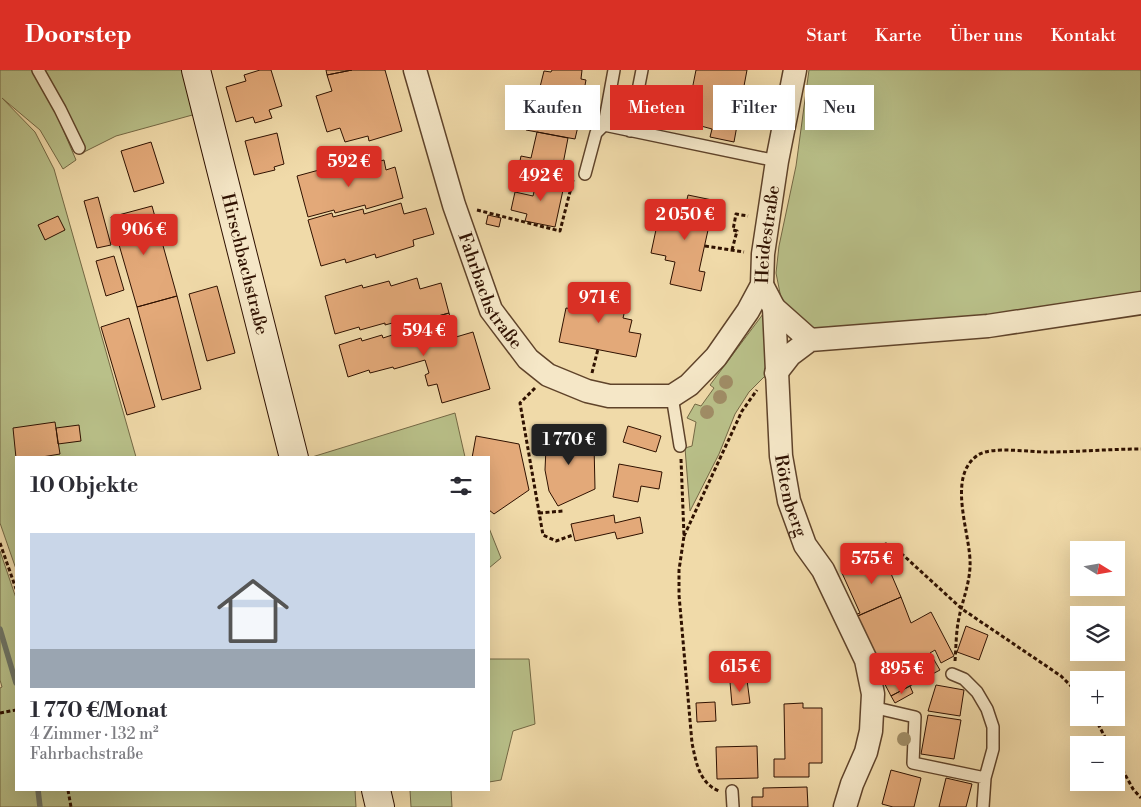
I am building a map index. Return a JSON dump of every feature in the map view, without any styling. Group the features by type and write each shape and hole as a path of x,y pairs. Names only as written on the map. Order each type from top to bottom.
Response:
{"street":[{"name":"Hirschbachstraße","path":"196,70 293,456"},
{"name":"Fahrbachstraße","path":"415,70 454,204 491,310 528,360 548,375 587,391 609,396 672,396"},
{"name":"Heidestraße","path":"672,396 689,385 716,357 748,311 762,285 763,254 777,161 796,70"},
{"name":"Rötenberg","path":"762,285 774,308 781,456 789,501 805,545 823,570 866,660 873,694 871,731 866,752 844,807"},
{"path":"776,373 790,354 810,340 988,326 1141,303"},
{"path":"774,308 810,340"},
{"path":"376,791 380,807"}],"lane":[{"path":"38,70 79,148"},
{"path":"585,174 596,133 604,125 614,70"},
{"path":"630,131 642,70"},
{"path":"604,125 777,161"},
{"path":"672,396 680,446"},
{"path":"952,674 964,679 977,692 986,709 992,728 993,749 985,778 982,807"},
{"path":"872,707 915,717 913,763 985,778"},
{"path":"732,791 733,807"}],"path":[{"path":"454,204 560,231 572,181 585,174"},
{"path":"732,250 737,231 732,230 736,214 748,216"},
{"path":"705,246 763,254"},
{"path":"684,536 742,411 755,392 776,373"},
{"path":"548,375 520,403 543,535 556,541 573,535"},
{"path":"680,446 684,536 679,570 679,595 692,743 697,766 703,779 710,787 718,791 732,791"},
{"path":"952,674 958,622 968,588 970,566 969,546 962,510 962,491 964,475 970,462 979,454 994,451 1046,452 1141,449"},
{"path":"539,513 563,511"},
{"path":"0,543 15,586"},
{"path":"823,570 886,544 903,555 962,609 1061,676 1070,685"},
{"path":"0,713 15,710"},
{"path":"1125,774 1133,789 1141,798"},
{"path":"68,791 71,807"}],"green space":[{"path":"0,70 32,70 56,113 76,160 63,169 40,130 2,98 35,132 54,169 136,456 15,456 15,566 0,523"},
{"path":"45,70 183,70 196,114 116,136 84,152 64,105"},
{"path":"809,70 1141,70 1141,300 989,322 814,330 782,303 776,273 779,246 796,166 805,100 805,130 874,130 874,85 807,85"},
{"path":"766,310 769,372 749,392 735,414 719,454 690,511 685,448 692,446 696,422 687,418 695,404 701,406 714,388 710,385"},
{"path":"455,413 465,456 315,456"},
{"path":"490,530 501,558 490,567"},
{"path":"0,551 15,595 15,791 355,791 356,807 0,807 0,688 2,687 0,680"},
{"path":"490,659 529,659 535,724 513,731 501,780 490,782"},
{"path":"410,791 451,791 452,807 411,807"}],"building":[{"path":"260,70 271,70 282,106 269,110 272,118 255,123 253,117 236,122 226,87 246,81 244,75"},
{"path":"326,70 352,70 327,75"},
{"path":"352,70 385,70 402,131 369,141 368,136 345,142 340,128 327,132 316,96 332,91 327,75"},
{"path":"552,70 582,70 581,79 586,80 585,85 540,85 544,71 551,72"},
{"path":"696,70 747,70 744,85 713,85 713,130 736,130 734,142 710,137 712,129 703,127 703,85 693,85"},
{"path":"526,130 577,130 575,139"},
{"path":"537,132 568,138 563,164 568,165 565,181 518,171 521,156 531,158"},
{"path":"277,133 284,164 274,167 275,170 254,175 245,141"},
{"path":"151,142 164,183 134,192 121,151"},
{"path":"384,160 386,170 395,167 403,198 366,209 365,205 335,213 334,210 308,217 297,176 319,170 320,174 353,165 354,168"},
{"path":"538,175 565,181 555,227 525,221 527,214 511,210 515,192 533,196"},
{"path":"688,195 717,201 713,222 710,221 699,271 705,272 701,291 670,284 675,262 665,260 666,256 651,253 660,211 677,215 678,212 684,213"},
{"path":"98,197 111,245 97,248 84,201"},
{"path":"401,203 404,214 426,208 434,234 413,240 414,246 376,258 375,254 346,263 345,259 321,266 308,220 332,213 333,217 363,209 364,214"},
{"path":"152,206 177,296 137,307 111,217"},
{"path":"488,215 501,218 499,227 486,224"},
{"path":"58,216 65,230 45,240 38,225"},
{"path":"114,256 124,290 106,296 96,261"},
{"path":"417,278 420,289 441,283 449,313 413,323 411,318 360,330 359,327 335,334 325,296 362,285 363,288 389,281 391,286"},
{"path":"217,286 235,353 207,361 189,294"},
{"path":"576,287 628,298 623,318 632,320 629,332 641,334 636,357 559,342 566,308 572,309"},
{"path":"177,296 201,389 162,400 137,307"},
{"path":"449,313 456,337 473,332 490,389 442,403 437,384 428,386 425,375 429,373 425,360 394,369 393,367 370,373 369,370 348,377 339,345 361,338 362,341 382,335 383,338 414,328 413,323"},
{"path":"129,318 155,407 127,415 101,327"},
{"path":"55,422 60,454 16,456 13,428"},
{"path":"79,425 81,441 58,444 56,428"},
{"path":"552,426 594,444 595,489 558,506 549,491 545,470 546,447"},
{"path":"628,426 661,436 656,452 623,442"},
{"path":"476,436 519,444 529,490 494,514 490,511 490,456 472,456"},
{"path":"619,464 662,472 659,489 641,486 638,502 613,497"},
{"path":"614,515 615,523 640,517 643,533 617,539 615,532 575,541 571,524"},
{"path":"883,555 901,597 858,616 857,614 860,613 842,573"},
{"path":"901,597 911,623 931,612 954,656 941,663 935,650 930,653 940,670 891,696 866,648 855,617"},
{"path":"966,626 988,635 979,660 957,652"},
{"path":"747,680 750,703 732,705 730,682"},
{"path":"936,685 964,690 960,716 928,711"},
{"path":"910,686 913,693 895,703 891,696"},
{"path":"715,702 716,721 697,722 696,703"},
{"path":"803,703 803,708 822,708 822,763 809,763 809,777 774,777 774,759 785,759 784,704"},
{"path":"928,715 961,720 954,759 921,754"},
{"path":"757,746 758,778 717,779 716,747"},
{"path":"891,770 921,778 914,807 893,807 882,804"},
{"path":"946,778 972,784 966,807 939,807"},
{"path":"807,787 808,807 752,807 752,797 763,797 763,788"}],"waterway":[{"path":"0,629 15,680"},
{"path":"38,791 40,807"}]}
